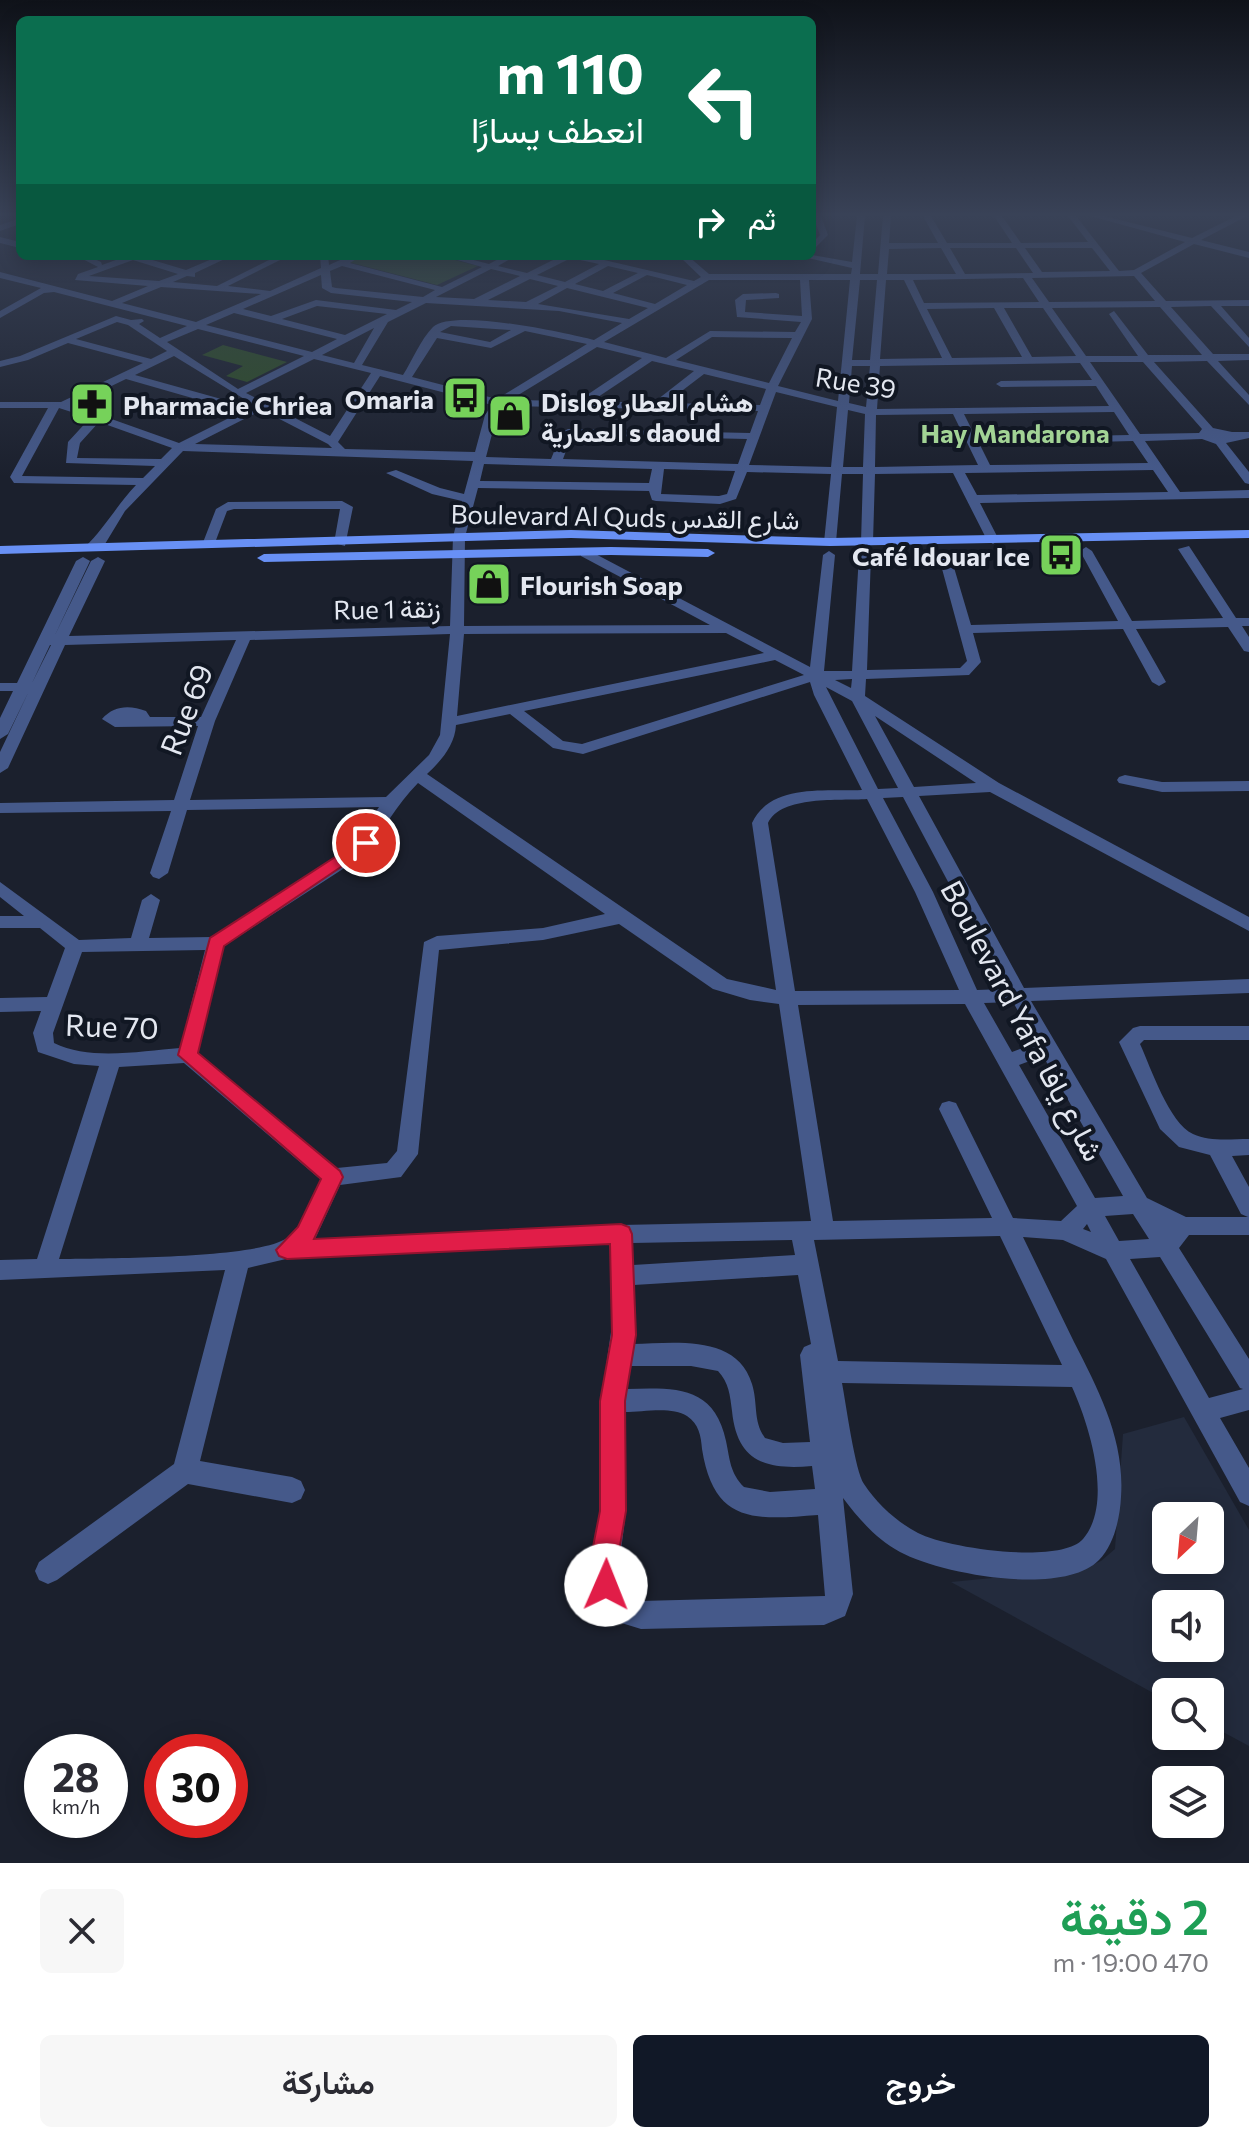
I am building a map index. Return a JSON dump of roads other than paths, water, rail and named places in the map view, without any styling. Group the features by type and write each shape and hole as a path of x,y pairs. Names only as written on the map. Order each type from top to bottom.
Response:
{"main road":[{"name":"Boulevard Al Quds شارع القدس","path":"0,562 208,545 571,534 829,549"},
{"name":"Boulevard Al Quds شارع القدس","path":"0,550 459,556 866,548 993,540 1249,534"},
{"name":"Boulevard Al Quds شارع القدس","path":"866,548 944,554 1249,548"}],"street":[{"path":"0,315 21,303"},
{"path":"108,303 499,403 763,408"},
{"path":"159,342 244,303"},
{"path":"273,319 312,303 399,313"},
{"path":"238,393 418,303"},
{"path":"454,303 584,310 632,323"},
{"path":"524,307 532,303"},
{"path":"641,303 657,307"},
{"path":"0,888 75,946 216,943 357,852 374,831 390,802 443,747 452,719 459,537 491,415 499,403 664,303"},
{"path":"740,303 740,315 807,319"},
{"path":"777,303 780,318"},
{"path":"659,465 654,487 655,495 659,498 727,499 734,492 745,468 763,408 801,335 807,319 806,303"},
{"name":"Boulevard Yafa شارع يافا","path":"854,303 816,676 821,695 924,892 971,997 1249,1493"},
{"name":"Boulevard Yafa شارع يافا","path":"881,303 871,412 858,698 1017,993 1139,1204 1247,1371"},
{"path":"920,303 948,361"},
{"path":"1044,303 1176,495"},
{"path":"1213,303 1244,333 1249,344"},
{"path":"1049,310 1249,303"},
{"path":"1165,304 1249,402"},
{"path":"921,306 997,305 1114,314 1173,314"},
{"path":"997,305 1029,360"},
{"path":"231,309 348,339"},
{"path":"1114,314 1145,358 1207,433"},
{"path":"131,323 153,315"},
{"path":"0,364 24,358 118,318 131,323 238,393 332,442 342,452"},
{"path":"356,367 384,321"},
{"name":"Rue 39","path":"434,334 442,324 450,323 523,328 871,412 1117,409"},
{"path":"405,380 434,334 491,345 523,328"},
{"path":"666,362 710,334 801,335"},
{"path":"67,340 151,362"},
{"path":"146,482 18,480 16,477 59,405 174,352"},
{"path":"847,363 1249,357"},
{"path":"581,404 649,358"},
{"path":"988,361 1016,411"},
{"path":"655,406 701,371"},
{"path":"332,442 376,373"},
{"path":"125,375 250,411"},
{"path":"1231,382 1249,381"},
{"path":"1001,384 1099,383"},
{"path":"0,420 5,405 59,405 180,447 556,462 837,471 1157,466"},
{"path":"0,768 31,687 95,552 120,509 180,447 263,405"},
{"path":"957,412 986,469"},
{"path":"97,417 74,442 70,461 165,463"},
{"path":"556,462 568,432 753,436"},
{"path":"973,442 1207,433 1224,439 1249,435"},
{"path":"1224,439 1249,480"},
{"path":"958,470 993,540"},
{"path":"392,473 436,491 468,499"},
{"path":"472,484 654,487"},
{"path":"973,499 1249,494"},
{"path":"208,545 222,509 232,505 342,505 347,507 340,543"},
{"path":"1184,549 1249,648"},
{"path":"1086,551 1159,682"},
{"path":"586,553 858,698 993,787 1249,925"},
{"path":"512,709 558,745 583,749 816,676 964,672 974,662 944,554"},
{"path":"966,629 1249,622"},
{"name":"Rue 1 زنقة","path":"53,640 457,630 729,629"},
{"name":"Rue 69","path":"159,873 207,721 245,636"},
{"path":"452,719 512,709 772,652"},
{"path":"452,719 772,652"},
{"path":"0,687 31,687"},
{"path":"0,734 31,687"},
{"path":"145,722 207,721"},
{"path":"416,774 720,984 750,993 788,998 971,997 1249,986"},
{"path":"1125,780 1162,787 1249,786"},
{"path":"949,1109 1079,1376 1101,1429 1108,1461 1107,1504 1102,1532 1084,1556 1048,1567 964,1560 927,1551 895,1537 868,1512 850,1487 827,1372 806,1229 788,998 760,823 765,810 788,799 993,787"},
{"path":"0,808 390,802"},
{"path":"924,892 960,885"},
{"path":"138,945 151,900"},
{"path":"216,943 188,1055 333,1177 393,1171 407,1154 430,947 437,942 543,934 621,917"},
{"path":"0,922 44,922"},
{"name":"Rue 70","path":"75,946 43,1033 45,1047 60,1055 111,1059 188,1055"},
{"path":"3,1009 54,1004"},
{"path":"1249,1033 1140,1033 1129,1042 1167,1123 1176,1134 1186,1141 1217,1148 1249,1147"},
{"path":"1008,1061 1050,1046"},
{"path":"45,1269 111,1059"},
{"path":"1217,1148 1249,1208"},
{"path":"287,1250 306,1233 333,1177"},
{"path":"1065,1231 1090,1208 1139,1204 1184,1226 1249,1226"},
{"path":"0,1270 239,1259 287,1250 621,1234 806,1229 1008,1227 1065,1231 1111,1251 1166,1247 1184,1226"},
{"path":"621,1234 624,1325 613,1401 613,1511 605,1574 609,1595 625,1611 641,1615 830,1610 840,1594 831,1501 799,1265 806,1229"},
{"path":"48,1571 185,1471 239,1259"},
{"path":"623,1276 799,1265"},
{"path":"621,1355 719,1359 737,1376 747,1433 757,1447 780,1455 825,1453"},
{"path":"827,1372 1079,1376"},
{"path":"1202,1411 1249,1399"},
{"path":"613,1401 676,1402 695,1406 707,1419 721,1481 740,1499 757,1504 831,1501"},
{"path":"185,1471 292,1490"}],"place":[{"name":"Omaria","path":"465,398"},
{"name":"Pharmacie Chriea","path":"92,404"},
{"name":"Dislog هشام العطار العمارية s daoud","path":"510,416"},
{"name":"Café Idouar Ice","path":"1061,555"},
{"name":"Flourish Soap","path":"489,584"}],"district":[{"name":"Hay Mandarona","path":"1015,432"}]}
